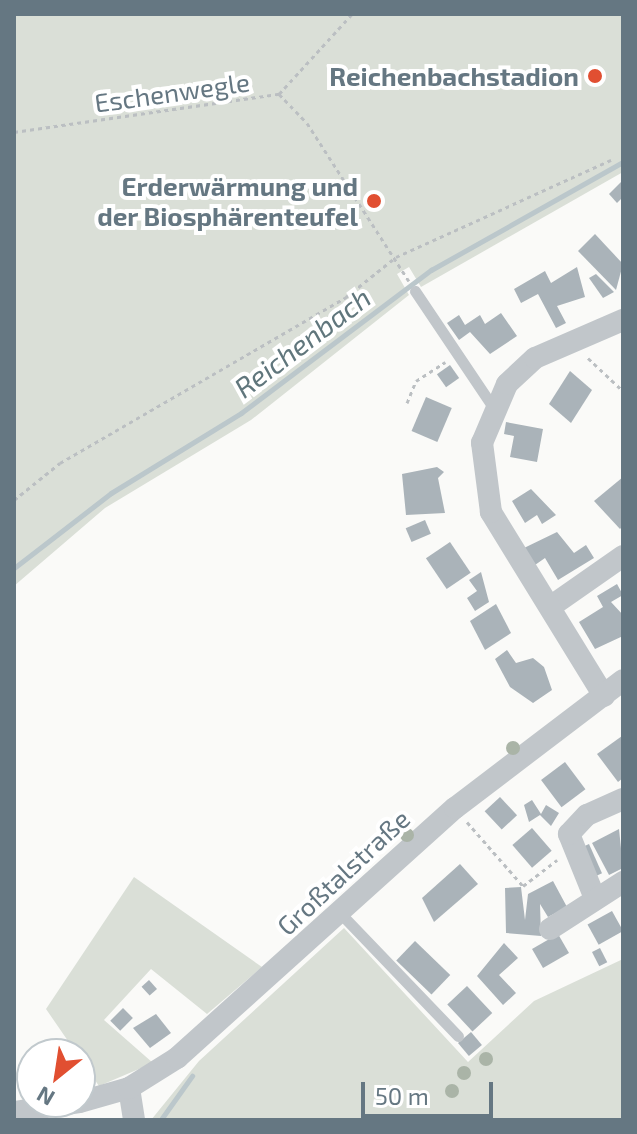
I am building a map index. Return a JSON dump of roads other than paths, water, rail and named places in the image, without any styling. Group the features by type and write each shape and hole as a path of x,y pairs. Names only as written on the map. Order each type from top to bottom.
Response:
{"street":[{"path":"604,696 491,512 482,443 493,407 535,358 569,340 623,320"},
{"path":"550,607 623,556"},
{"name":"Großtalstraße","path":"96,1097 129,1088 177,1058 341,914 455,808 623,680"},
{"path":"594,896 570,850 569,834 587,815 623,799"},
{"path":"550,929 594,896 623,882"},
{"path":"129,1088 134,1120"}],"lane":[{"path":"415,291 455,355 493,407"},
{"path":"341,914 458,1036"}],"waterway":[{"name":"Reichenbach","path":"14,568 111,493 241,413 431,270 623,162"},
{"path":"162,1118 192,1076"}],"place":[{"name":"Reichenbachstadion","path":"595,76"},
{"name":"Erderwärmung und der Biosphärenteufel","path":"374,201"}]}
